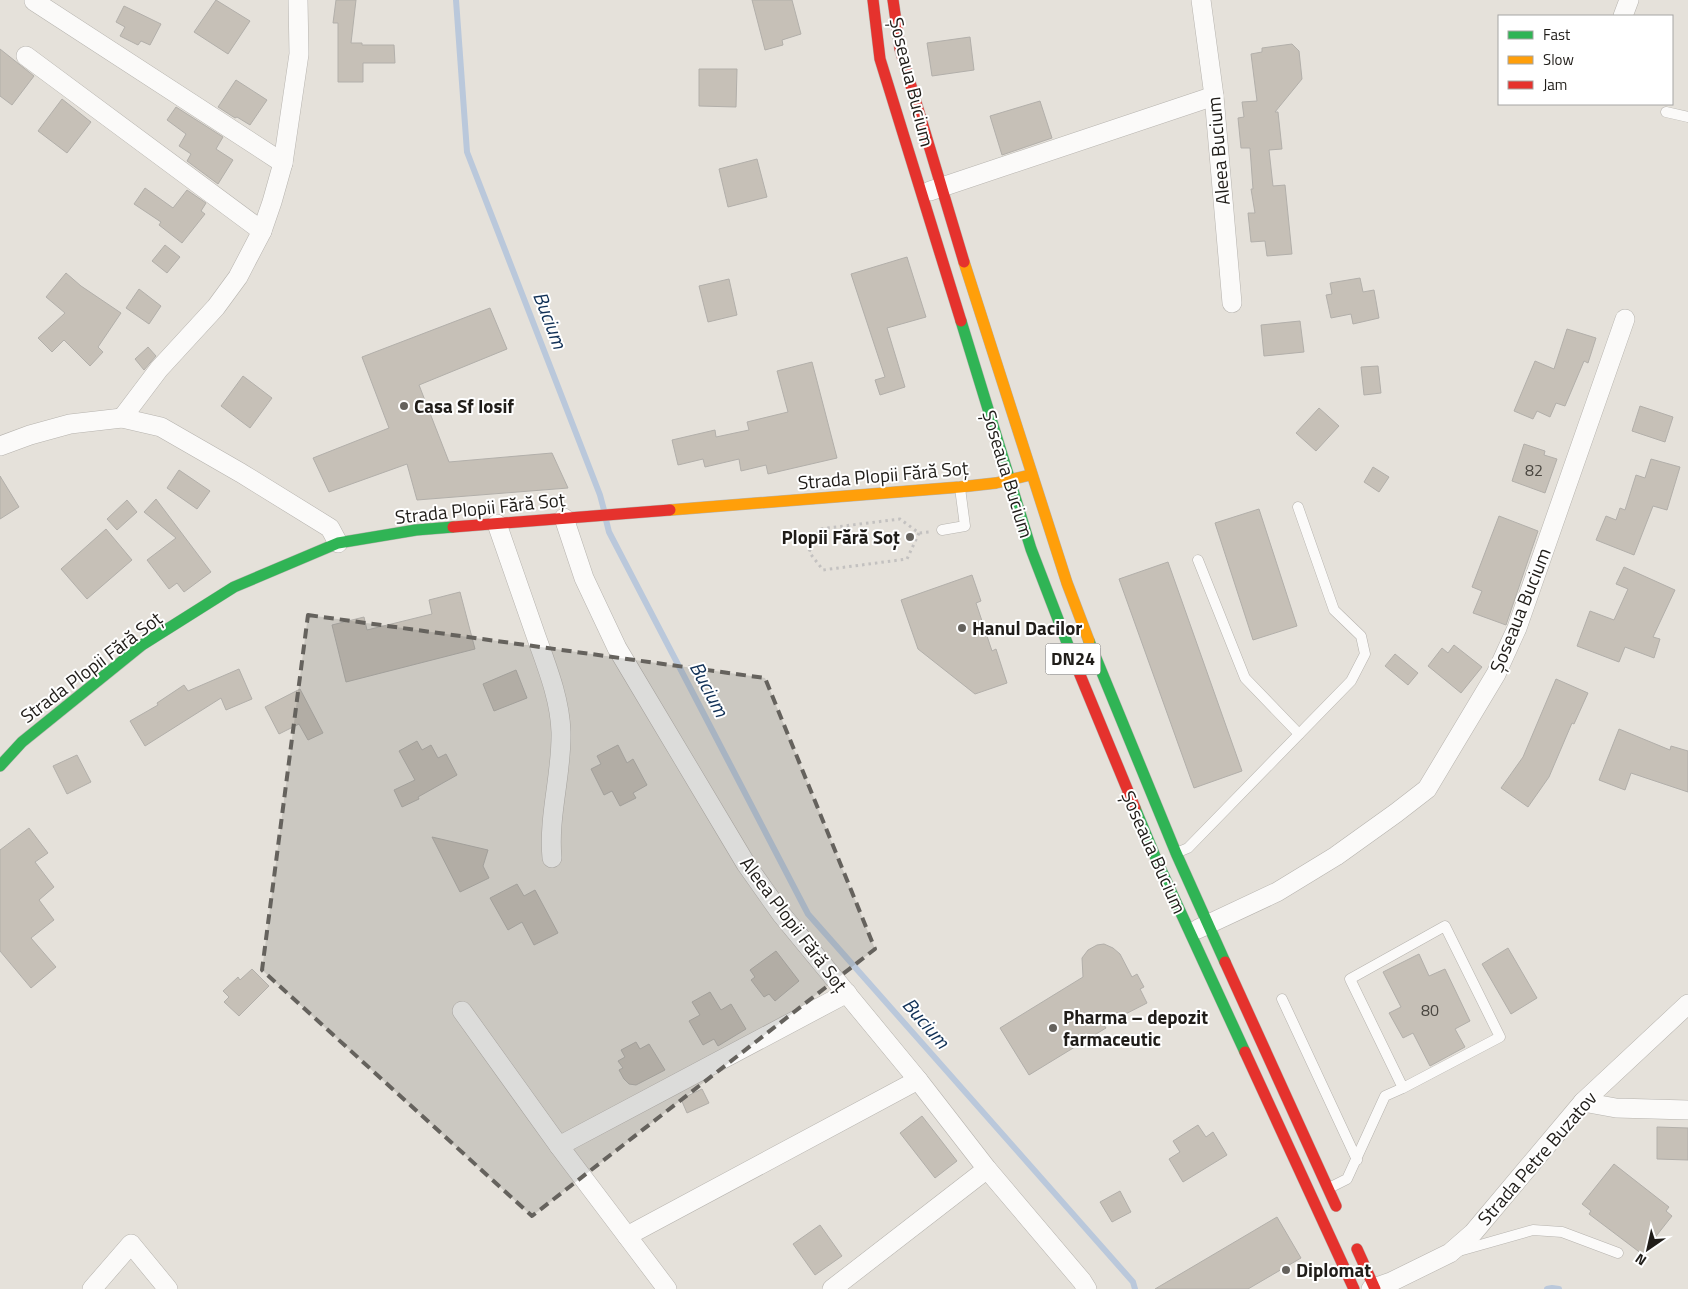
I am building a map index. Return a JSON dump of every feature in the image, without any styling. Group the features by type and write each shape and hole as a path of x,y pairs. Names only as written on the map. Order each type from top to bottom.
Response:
{"main road":[{"name":"Șoseaua Bucium","path":"873,0 880,59 1032,549 1089,699 1157,861 1354,1289"},
{"name":"Șoseaua Bucium","path":"893,0 900,49 941,188 1070,592 1108,690 1176,853 1340,1215"},
{"name":"Strada Plopii Fără Soț","path":"0,766 22,742 142,645 234,587 338,543 416,530 960,487 996,483 1031,474"},
{"path":"1353,1241 1373,1289"}],"street":[{"path":"122,418 159,369 216,307 238,277 262,230 283,163 300,54 298,0"},
{"name":"Aleea Bucium","path":"1201,0 1214,96 1232,303"},
{"path":"1624,15 1629,0"},
{"path":"34,1 283,163"},
{"path":"26,56 262,230"},
{"path":"922,194 1214,96"},
{"name":"Șoseaua Bucium","path":"1190,933 1277,892 1336,856 1427,789 1496,674 1517,628 1625,319"},
{"path":"0,446 70,424 122,418 161,427 196,446 330,528 338,543"},
{"name":"Aleea Plopii Fără Soț","path":"564,518 584,578 617,648 746,864 782,915 918,1080 987,1169 1087,1289"},
{"path":"496,524 555,692 561,732 559,771 554,798 551,841 552,858"},
{"path":"559,1146 847,993"},
{"name":"Strada Petre Buzatov","path":"1373,1289 1450,1253 1473,1233 1583,1102 1688,1004"},
{"path":"462,1011 559,1146 666,1289"},
{"path":"627,1236 918,1080"},
{"path":"1583,1102 1616,1108 1688,1110"},
{"path":"832,1289 987,1169"},
{"path":"92,1289 131,1244 168,1289"}],"lane":[{"path":"1666,112 1688,117"},
{"path":"942,530 966,526 960,487"},
{"path":"1157,861 1188,848 1352,681 1365,654 1362,636 1334,610 1298,507"},
{"path":"1198,560 1245,678 1299,734"},
{"path":"1328,1189 1347,1179 1385,1096 1403,1088 1500,1037 1445,926 1350,979 1403,1088"},
{"path":"1282,999 1357,1160"},
{"path":"1450,1253 1534,1230 1562,1232 1618,1253"}],"path":[{"path":"900,519 919,533 907,559 822,570 809,552 820,529 900,519"}],"highlighted area":[{"path":"308,615 765,678 875,949 532,1216 262,970"}],"building":[{"path":"216,0 250,21 228,54 194,32"},
{"path":"336,0 356,0 351,43 394,45 395,63 363,63 363,82 338,82 338,23 333,23"},
{"path":"752,0 792,0 801,34 782,40 783,45 765,50"},
{"path":"124,6 161,24 150,45 141,41 138,45 120,36 125,27 116,22"},
{"path":"970,37 974,70 932,76 927,43"},
{"path":"1292,44 1299,51 1302,79 1275,112 1278,112 1282,149 1269,150 1273,186 1285,185 1292,254 1267,256 1265,241 1251,242 1248,213 1255,213 1251,189 1253,189 1250,148 1241,148 1238,118 1244,117 1242,102 1257,101 1251,54 1262,52 1262,48"},
{"path":"0,49 34,76 12,105 0,96"},
{"path":"699,69 737,69 736,107 699,106"},
{"path":"236,80 267,100 250,125 218,107"},
{"path":"62,99 91,122 67,153 38,131"},
{"path":"1040,101 1052,138 1002,155 990,116"},
{"path":"176,107 223,137 216,149 233,160 218,184 187,161 191,154 179,146 186,134 167,120"},
{"path":"757,159 767,197 728,207 719,169"},
{"path":"145,188 173,208 187,190 206,203 201,211 205,214 182,243 159,225 161,222 134,204"},
{"path":"165,245 180,257 167,273 152,261"},
{"path":"907,257 926,317 887,328 905,387 880,395 875,380 885,377 851,274"},
{"path":"66,273 81,286 121,313 98,347 103,352 90,366 64,340 52,352 38,338 65,313 46,297"},
{"path":"1360,278 1363,292 1374,290 1379,318 1353,324 1351,314 1331,318 1326,295 1332,294 1330,283"},
{"path":"729,279 737,315 708,322 699,286"},
{"path":"139,289 161,306 149,324 126,308"},
{"name":"Casa Sf Iosif","path":"490,308 507,349 419,385 449,462 552,453 568,488 417,500 407,464 329,492 313,458 389,428 362,357"},
{"path":"1300,321 1304,352 1264,356 1261,325"},
{"path":"1567,329 1596,338 1588,363 1584,361 1565,406 1556,403 1550,417 1537,411 1533,419 1514,411 1535,361 1554,369"},
{"path":"148,347 156,356 144,370 135,359"},
{"path":"812,362 837,458 768,474 766,465 741,471 739,459 705,467 703,459 678,465 672,440 715,430 716,437 749,430 747,422 788,412 777,371"},
{"path":"1378,366 1381,393 1364,395 1361,367"},
{"path":"243,376 272,398 250,428 221,406"},
{"path":"1640,406 1673,417 1665,442 1632,431"},
{"path":"1319,408 1339,426 1316,451 1296,433"},
{"path":"1524,444 1545,451 1544,455 1557,459 1545,493 1512,481"},
{"path":"1651,459 1680,467 1667,510 1653,506 1634,555 1596,540 1606,516 1616,520 1620,508 1625,510 1636,475 1645,478"},
{"path":"1373,467 1389,477 1379,492 1364,482"},
{"path":"179,470 210,491 197,509 167,488"},
{"path":"0,476 19,507 0,519"},
{"path":"156,499 211,572 184,592 177,583 169,589 147,560 176,538 144,512"},
{"path":"127,500 137,512 117,530 107,519"},
{"path":"1259,509 1297,626 1253,640 1215,523"},
{"path":"1499,516 1538,531 1506,625 1473,613 1482,591 1472,587"},
{"path":"106,529 132,560 87,599 61,569"},
{"path":"1168,562 1242,771 1194,788 1119,579"},
{"path":"1624,567 1675,590 1653,637 1660,639 1654,658 1625,647 1619,662 1577,646 1590,611 1614,620 1628,589 1616,584"},
{"path":"972,575 981,601 976,603 992,651 996,649 1007,683 975,694 918,649 901,600"},
{"path":"460,592 475,649 346,682 332,625 364,617 367,630 432,614 429,600"},
{"path":"1454,645 1482,667 1461,693 1428,666 1442,648 1448,653"},
{"path":"1395,654 1418,673 1408,685 1385,666"},
{"path":"239,669 252,699 226,710 221,698 145,746 130,721 158,705 157,703 184,685 188,691"},
{"path":"516,670 527,698 494,711 483,684"},
{"path":"1556,679 1588,693 1574,724 1572,723 1549,777 1528,807 1501,788 1523,757"},
{"path":"300,689 323,733 308,740 299,724 279,734 265,707"},
{"path":"1619,729 1670,750 1671,746 1688,751 1688,792 1631,773 1625,790 1599,780"},
{"path":"417,741 422,750 431,745 438,758 446,754 457,775 418,797 419,799 402,807 394,790 415,780 399,751"},
{"path":"618,745 627,763 633,759 647,785 633,793 636,798 620,806 612,791 604,795 591,769 601,764 597,756"},
{"path":"77,755 91,782 67,794 53,766"},
{"path":"29,828 48,853 35,862 54,887 39,900 54,920 31,938 56,967 31,988 0,951 0,850"},
{"path":"432,837 488,850 483,866 489,878 460,892"},
{"path":"517,884 524,896 535,890 558,933 534,945 522,922 508,930 490,898"},
{"path":"1104,944 1120,954 1132,977 1137,974 1144,987 1140,989 1147,1003 1104,1025 1106,1028 1029,1075 1000,1028 1083,977 1082,958 1088,950 1097,945"},
{"path":"1508,948 1537,998 1511,1014 1482,964"},
{"path":"776,951 799,981 775,1001 769,994 764,997 751,980 755,977 750,970"},
{"path":"1419,954 1429,976 1445,969 1470,1021 1455,1029 1465,1047 1430,1066 1413,1033 1403,1038 1389,1013 1401,1007 1383,972"},
{"path":"252,969 269,986 239,1016 224,1002 229,997 223,991 238,977 240,980"},
{"path":"710,992 721,1010 731,1004 746,1029 718,1046 714,1039 703,1045 689,1021 700,1015 692,1002"},
{"path":"636,1042 640,1049 649,1044 665,1070 636,1085 629,1084 624,1079 619,1070 623,1068 618,1061 625,1057 621,1050"},
{"path":"702,1089 709,1103 687,1113 681,1099"},
{"path":"922,1116 957,1161 935,1178 900,1133"},
{"path":"1198,1125 1206,1137 1213,1132 1227,1155 1183,1182 1169,1159 1180,1152 1173,1141"},
{"path":"1657,1127 1688,1128 1688,1160 1657,1159"},
{"path":"1614,1164 1669,1207 1666,1211 1672,1216 1642,1254 1589,1214 1591,1211 1582,1204"},
{"path":"1120,1191 1131,1212 1112,1222 1100,1202"},
{"path":"1277,1217 1301,1258 1248,1289 1155,1289"},
{"path":"820,1225 842,1256 815,1275 793,1244"}],"waterway":[{"name":"Bucium","path":"456,0 467,152 600,495 604,510"},
{"name":"Bucium","path":"606,520 609,532 808,914 1133,1282 1135,1289"},
{"path":"1547,1289 1559,1289"}],"traffic: fast":[{"path":"961,321 1031,549 1071,653"},
{"path":"0,766 22,742 142,645 234,587 338,543 416,530 453,527"},
{"path":"1089,641 1176,853 1225,962"},
{"path":"1135,808 1157,861 1245,1052"}],"traffic: slow":[{"path":"964,262 1067,583 1089,641"},
{"path":"670,510 960,487 996,483 1030,475"}],"traffic: jam":[{"path":"873,0 880,59 961,321"},
{"path":"893,0 900,49 964,262"},
{"path":"453,527 670,510"},
{"path":"1071,653 1135,808"},
{"path":"1225,962 1336,1206"},
{"path":"1245,1052 1354,1289"},
{"path":"1357,1249 1375,1289"}],"place":[{"name":"Casa Sf Iosif","path":"404,406"},
{"name":"Plopii Fără Soț","path":"910,537"},
{"name":"Hanul Dacilor","path":"962,628"},
{"name":"Pharma – depozit farmaceutic","path":"1053,1028"},
{"name":"Diplomat","path":"1286,1270"}]}
